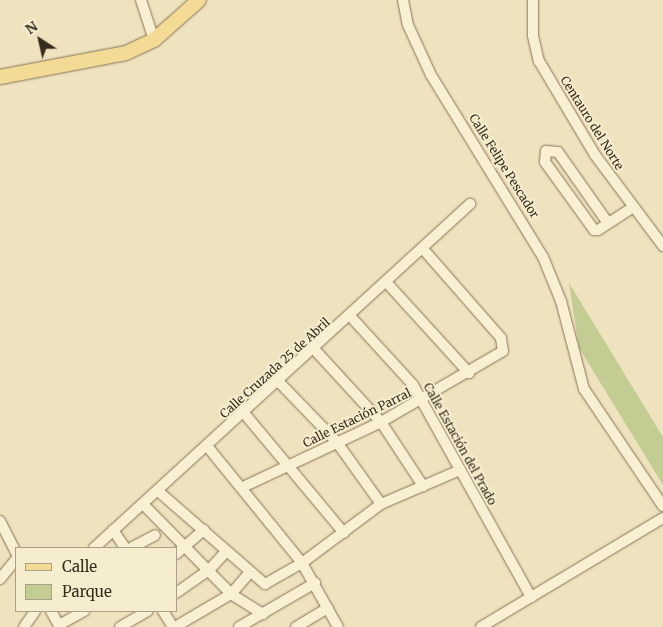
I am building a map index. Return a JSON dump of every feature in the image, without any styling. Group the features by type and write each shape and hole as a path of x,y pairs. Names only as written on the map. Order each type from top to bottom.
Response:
{"main road":[{"path":"0,77 75,65 154,40 199,0"}],"street":[{"path":"141,0 154,40"},
{"name":"Calle Felipe Pescador","path":"403,0 408,25 430,74 543,257 561,301 577,374 605,425 663,506"},
{"name":"Centauro del Norte","path":"533,0 533,36 539,61 632,208 663,246"},
{"path":"608,223 558,152 546,151 545,162 590,227 598,230 632,208"},
{"name":"Calle Cruzada 25 de Abril","path":"95,547 351,317 470,204"},
{"name":"Calle Estación Parral","path":"243,487 336,441 381,422 469,373 503,351 500,338 423,249"},
{"path":"387,283 469,373"},
{"name":"Calle Estación del Prado","path":"351,317 401,369 422,400 531,597"},
{"path":"314,349 381,422 423,486"},
{"path":"278,382 336,441 381,504"},
{"path":"244,413 290,464 344,533"},
{"path":"207,446 243,487 302,563 315,583 338,627"},
{"path":"158,490 261,584 274,582 344,533 381,504 460,470"},
{"path":"143,504 177,547"},
{"path":"481,627 663,518"},
{"path":"0,521 15,550"},
{"path":"112,530 124,547"},
{"path":"204,530 181,552 208,571 231,594 263,614"},
{"path":"133,547 155,535"},
{"path":"178,591 208,571 226,552"},
{"path":"0,579 15,560"},
{"path":"164,612 174,627 231,594 249,573"},
{"path":"240,627 315,583"},
{"path":"296,627 328,608"},
{"path":"27,626 34,612"},
{"path":"52,612 59,626 82,612"},
{"path":"120,627 146,612"}],"green space":[{"path":"569,283 663,437 663,485 579,348"}]}
